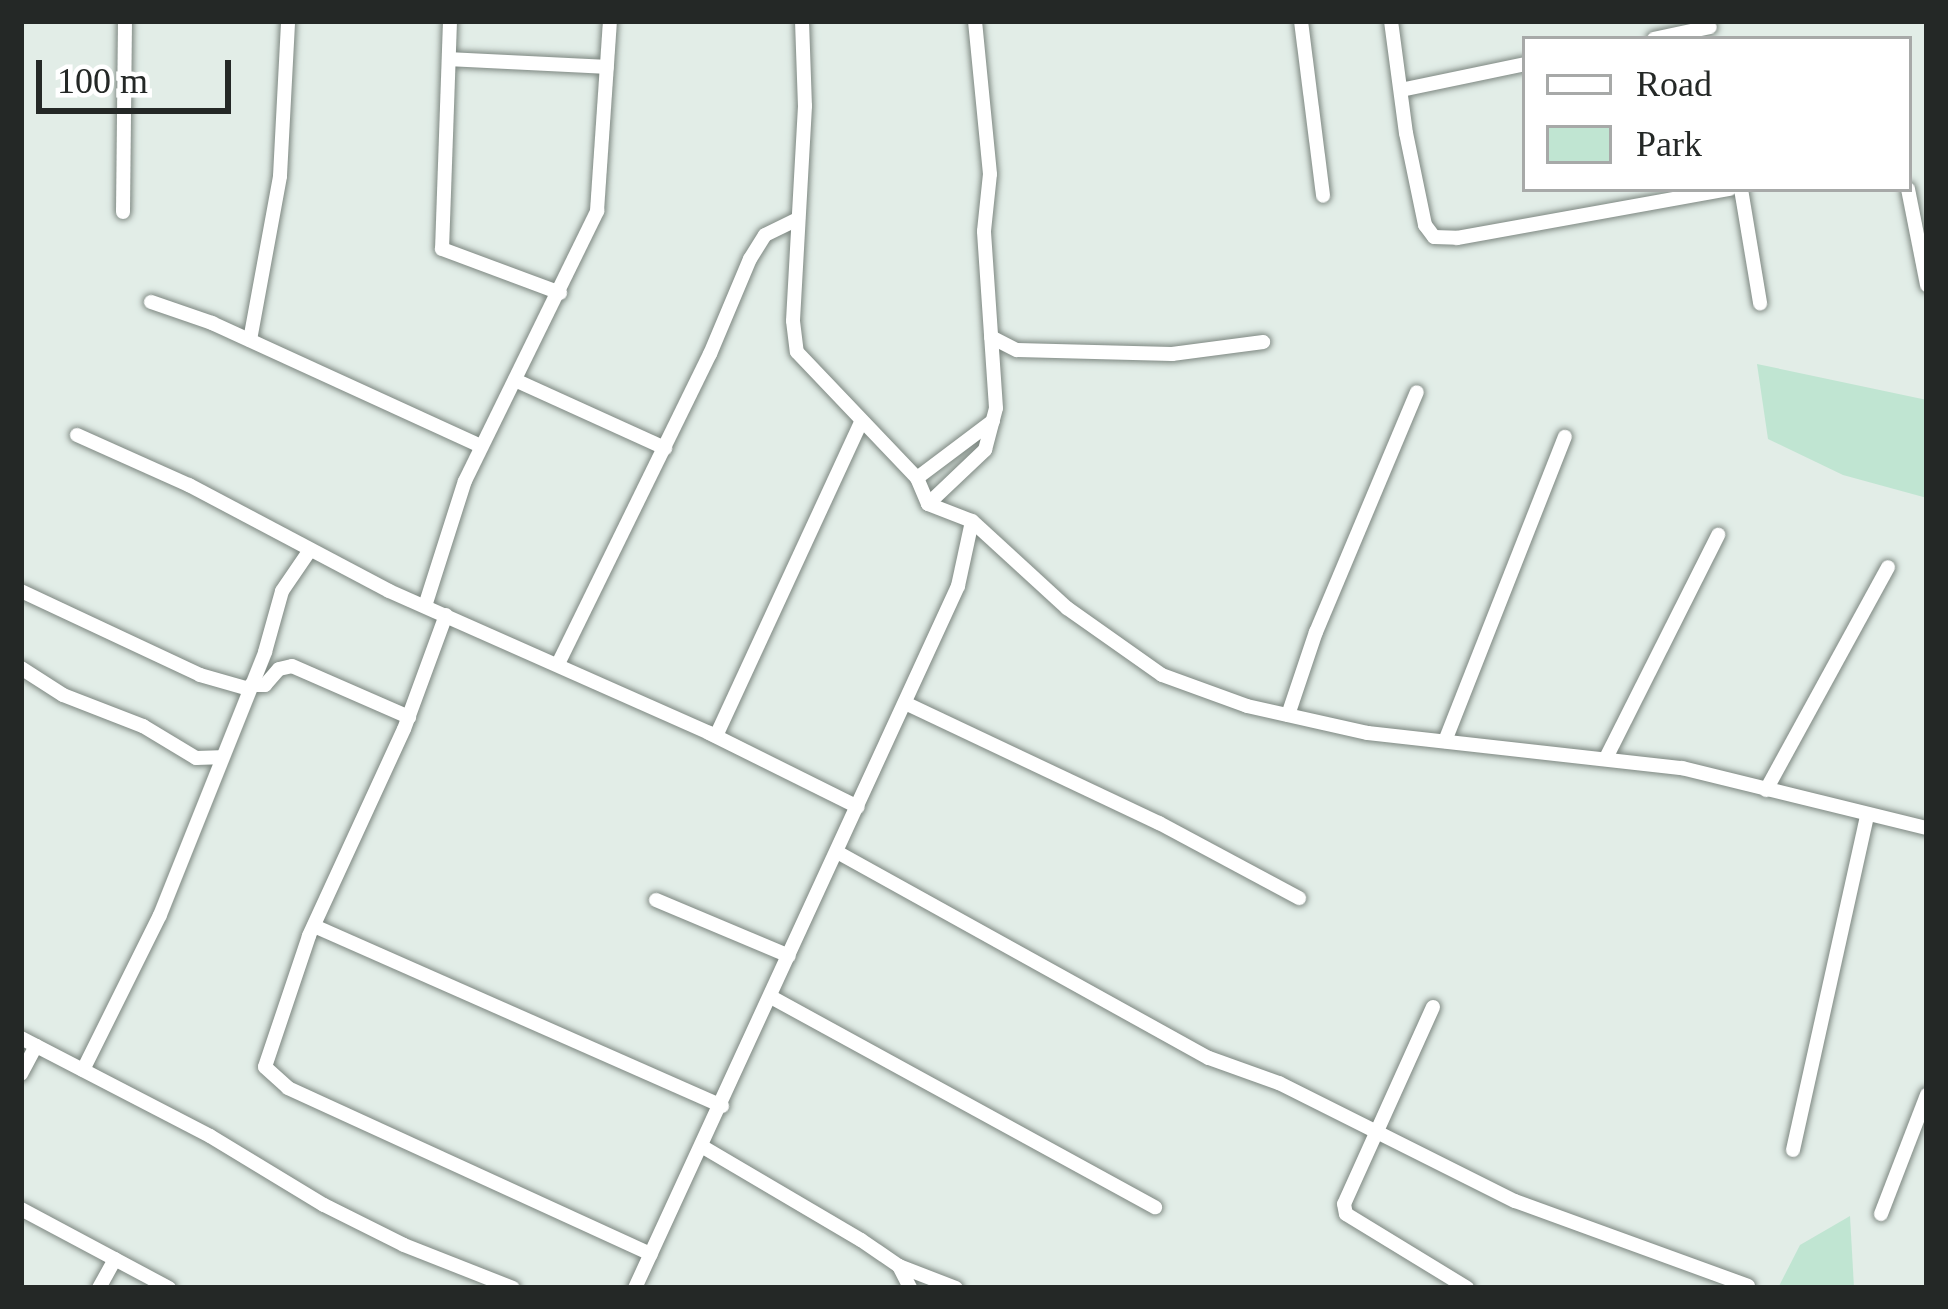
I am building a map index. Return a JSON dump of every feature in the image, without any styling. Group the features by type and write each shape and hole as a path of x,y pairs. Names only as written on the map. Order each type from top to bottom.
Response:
{"street":[{"path":"123,212 125,21"},
{"path":"250,340 250,317 265,276 280,176 288,21"},
{"path":"450,21 442,249 560,293"},
{"path":"424,606 440,545 481,446 597,211 610,21"},
{"path":"802,21 805,106 793,320 797,352 860,424 917,478 928,504 972,521 1067,608 1162,675 1288,715 1368,733 1682,768 1925,825"},
{"path":"928,504 986,450 993,421 984,231 990,174 975,21"},
{"path":"1301,21 1323,196"},
{"path":"1391,21 1425,225 1440,239 1713,192"},
{"path":"1671,36 1710,29"},
{"path":"449,59 607,67"},
{"path":"1400,90 1522,65"},
{"path":"1742,192 1760,303"},
{"path":"1909,192 1927,285"},
{"path":"558,664 665,448 750,260 765,235 798,219"},
{"path":"151,302 227,329 481,446"},
{"path":"227,329 250,317"},
{"path":"991,337 1017,350 1172,354 1263,342"},
{"path":"993,369 1017,350"},
{"path":"515,380 665,448"},
{"path":"1288,715 1316,632 1417,392"},
{"path":"917,478 993,421"},
{"path":"716,736 860,424"},
{"path":"77,436 189,485 424,606 716,736 858,807"},
{"path":"1445,741 1565,437"},
{"path":"635,1288 958,586 972,521"},
{"path":"1606,758 1718,535"},
{"path":"83,1070 160,914 250,687 282,591 310,550"},
{"path":"1766,790 1888,566"},
{"path":"21,591 200,675 250,687 265,685 279,669 292,666 409,717"},
{"path":"446,615 409,717 314,926 268,1054 270,1073 288,1088 652,1254"},
{"path":"21,668 63,695 143,726 196,758 219,757"},
{"path":"905,703 1159,823 1299,898"},
{"path":"1793,1150 1868,815"},
{"path":"837,852 1209,1058 1279,1082 1581,1228 1748,1286"},
{"path":"656,900 789,956"},
{"path":"314,926 722,1106"},
{"path":"771,997 1155,1207"},
{"path":"1433,1007 1346,1198 1346,1214 1467,1288"},
{"path":"21,1038 324,1205 512,1288"},
{"path":"21,1075 36,1046"},
{"path":"1881,1214 1927,1095"},
{"path":"703,1147 899,1266 956,1288"},
{"path":"21,1209 170,1288"},
{"path":"99,1288 115,1259"},
{"path":"899,1266 910,1288"},
{"path":"461,1288 470,1270"}],"green space":[{"path":"1757,364 1927,400 1927,498 1843,475 1768,439"},
{"path":"1850,1216 1854,1288 1778,1288 1800,1245"}]}
